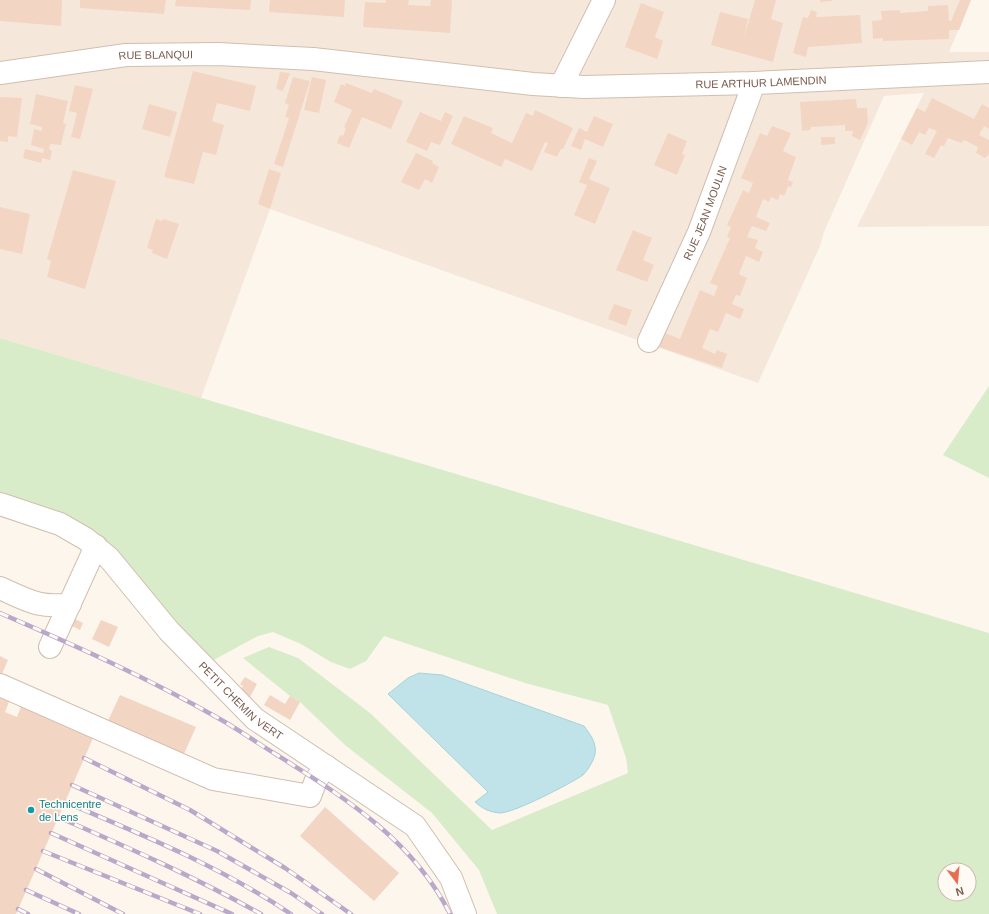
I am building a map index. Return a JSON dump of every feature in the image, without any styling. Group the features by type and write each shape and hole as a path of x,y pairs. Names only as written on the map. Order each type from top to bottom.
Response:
{"street":[{"path":"561,86 604,0"},
{"name":"RUE BLANQUI","path":"0,73 126,55 218,54 313,59 533,84"},
{"name":"RUE ARTHUR LAMENDIN","path":"533,84 561,86 754,83 989,72"},
{"name":"RUE JEAN MOULIN","path":"650,341 699,232 754,83"},
{"name":"PETIT CHEMIN VERT","path":"0,504 60,524 96,546 109,558 169,631 255,720 415,826 451,878 465,914"},
{"path":"50,647 96,546"},
{"path":"0,588 38,605 56,607 70,604"},
{"path":"0,685 213,779 310,796 316,780 326,766"}],"shaded area":[{"path":"0,0 971,0 949,52 989,52 989,226 857,227 924,93 884,96 824,232 820,246 758,383 270,209 201,398 0,338"}],"green space":[{"path":"0,338 989,633 989,914 497,914 479,870 432,813 345,745 300,702 290,696 243,658 269,647 298,658 370,713 492,830 628,773 626,758 608,705 525,683 384,636 366,661 350,669 331,662 301,644 273,632 258,636 210,662 119,556 0,495"},
{"path":"989,386 989,478 943,455"}],"water":[{"path":"419,673 442,675 584,726 589,732 595,746 595,754 592,762 583,775 555,791 507,812 500,813 489,811 475,802 488,792 388,694 408,678"}],"building":[{"path":"0,0 62,0 61,26 0,21"},
{"path":"80,0 166,0 164,14 80,8"},
{"path":"176,0 251,0 250,10 175,6"},
{"path":"270,0 345,0 344,17 269,12"},
{"path":"386,0 409,0 408,5 430,6 431,0 452,0 450,33 363,27 365,2 386,3"},
{"path":"755,0 776,0 771,19 783,23 773,62 711,45 720,12 748,19 744,37"},
{"path":"820,0 832,0 832,1 820,2"},
{"path":"960,0 971,0 959,30 949,30 949,39 883,41 883,38 873,39 872,21 882,20 881,11 900,10 900,13 928,11 928,6 948,5 949,21 951,21"},
{"path":"641,3 664,12 655,37 663,41 657,59 625,47"},
{"path":"811,10 817,12 816,17 860,15 862,43 808,47 806,57 793,53 803,17 808,18"},
{"path":"193,71 256,86 250,111 217,103 212,121 224,125 216,155 203,152 194,184 164,177"},
{"path":"280,72 290,73 283,91 276,89"},
{"path":"293,77 310,81 283,167 274,164 289,118 285,117 289,105 285,103"},
{"path":"312,77 326,80 319,113 304,110"},
{"path":"346,83 372,93 374,89 403,101 391,129 362,117 349,148 337,143 340,135 343,136 346,128 344,127 352,110 334,102 341,84 345,86"},
{"path":"75,85 93,89 80,139 71,137 77,113 69,111"},
{"path":"36,94 68,101 63,123 66,124 61,145 50,144 49,149 52,151 50,160 42,158 41,163 23,158 25,149 43,153 44,149 31,145 34,129 42,131 42,127 30,124"},
{"path":"0,97 22,98 17,137 8,136 8,142 0,141"},
{"path":"932,98 974,119 982,104 989,108 989,129 984,126 979,135 989,140 989,154 985,158 976,153 978,147 964,140 961,143 948,138 944,146 941,145 934,158 925,154 937,131 929,128 925,135 919,132 912,145 901,139 917,108 925,112"},
{"path":"856,99 857,108 867,108 868,123 860,140 852,136 853,131 845,131 845,125 811,127 810,130 802,131 800,102"},
{"path":"149,104 177,112 170,137 142,129"},
{"path":"535,110 573,128 563,149 561,149 557,157 544,152 548,143 545,142 532,171 505,159 501,167 451,144 464,116 493,128 491,133 512,143 526,113 533,116"},
{"path":"420,112 441,121 445,112 453,116 440,145 431,142 427,151 406,142"},
{"path":"594,116 613,124 603,147 585,139 581,150 571,146 579,128 587,132"},
{"path":"772,126 791,133 783,151 796,157 788,180 793,182 791,187 788,186 784,196 780,194 778,200 771,197 769,202 763,199 756,217 770,223 766,231 752,226 747,237 758,240 755,248 763,252 759,262 746,256 739,274 747,278 740,296 736,295 732,304 744,309 740,319 726,313 718,332 710,329 702,348 715,354 717,350 727,354 722,368 659,347 665,333 680,339 700,290 714,296 718,286 710,283 730,238 727,237 731,227 727,225 743,190 749,193 753,183 741,178 760,133 767,136"},
{"path":"668,133 687,141 682,154 685,155 677,175 654,165"},
{"path":"821,137 835,137 835,144 821,145"},
{"path":"416,153 433,161 432,163 439,167 432,183 425,179 419,190 401,182"},
{"path":"589,158 597,161 589,179 610,188 595,224 574,215 587,185 579,182"},
{"path":"269,169 281,173 270,209 258,204"},
{"path":"73,170 116,181 85,289 47,277 51,261 47,259"},
{"path":"0,207 30,214 22,254 0,249"},
{"path":"156,219 162,221 163,219 179,224 167,259 152,253 153,250 147,248"},
{"path":"633,230 652,238 643,260 654,265 647,282 616,270"},
{"path":"614,304 632,310 626,326 608,319"},
{"path":"75,619 83,623 80,630 72,626"},
{"path":"101,620 118,627 109,647 92,639"},
{"path":"0,656 8,660 2,674 0,673"},
{"path":"245,677 257,684 250,697 240,691 243,686 240,684"},
{"name":"Technicentre de Lens","path":"0,694 10,699 5,712 17,717 22,704 94,736 16,914 0,914"},
{"path":"120,695 196,727 183,756 107,723"},
{"path":"270,695 285,704 290,696 300,702 290,720 264,705"},
{"path":"325,807 399,873 374,901 300,836"}],"railway":[{"path":"0,613 110,662 192,703 233,727 328,788 375,823 397,843 417,864 435,888 450,914"},
{"path":"84,758 190,810 285,868 351,914"},
{"path":"72,785 217,851 291,893 322,914"},
{"path":"65,802 181,853 237,881 291,914"},
{"path":"58,817 186,875 261,914"},
{"path":"51,833 232,914"},
{"path":"43,851 200,914"},
{"path":"36,869 123,914"},
{"path":"26,890 79,914"},
{"path":"18,909 28,914"}],"place":[{"name":"Technicentre de Lens","path":"31,810"}]}
